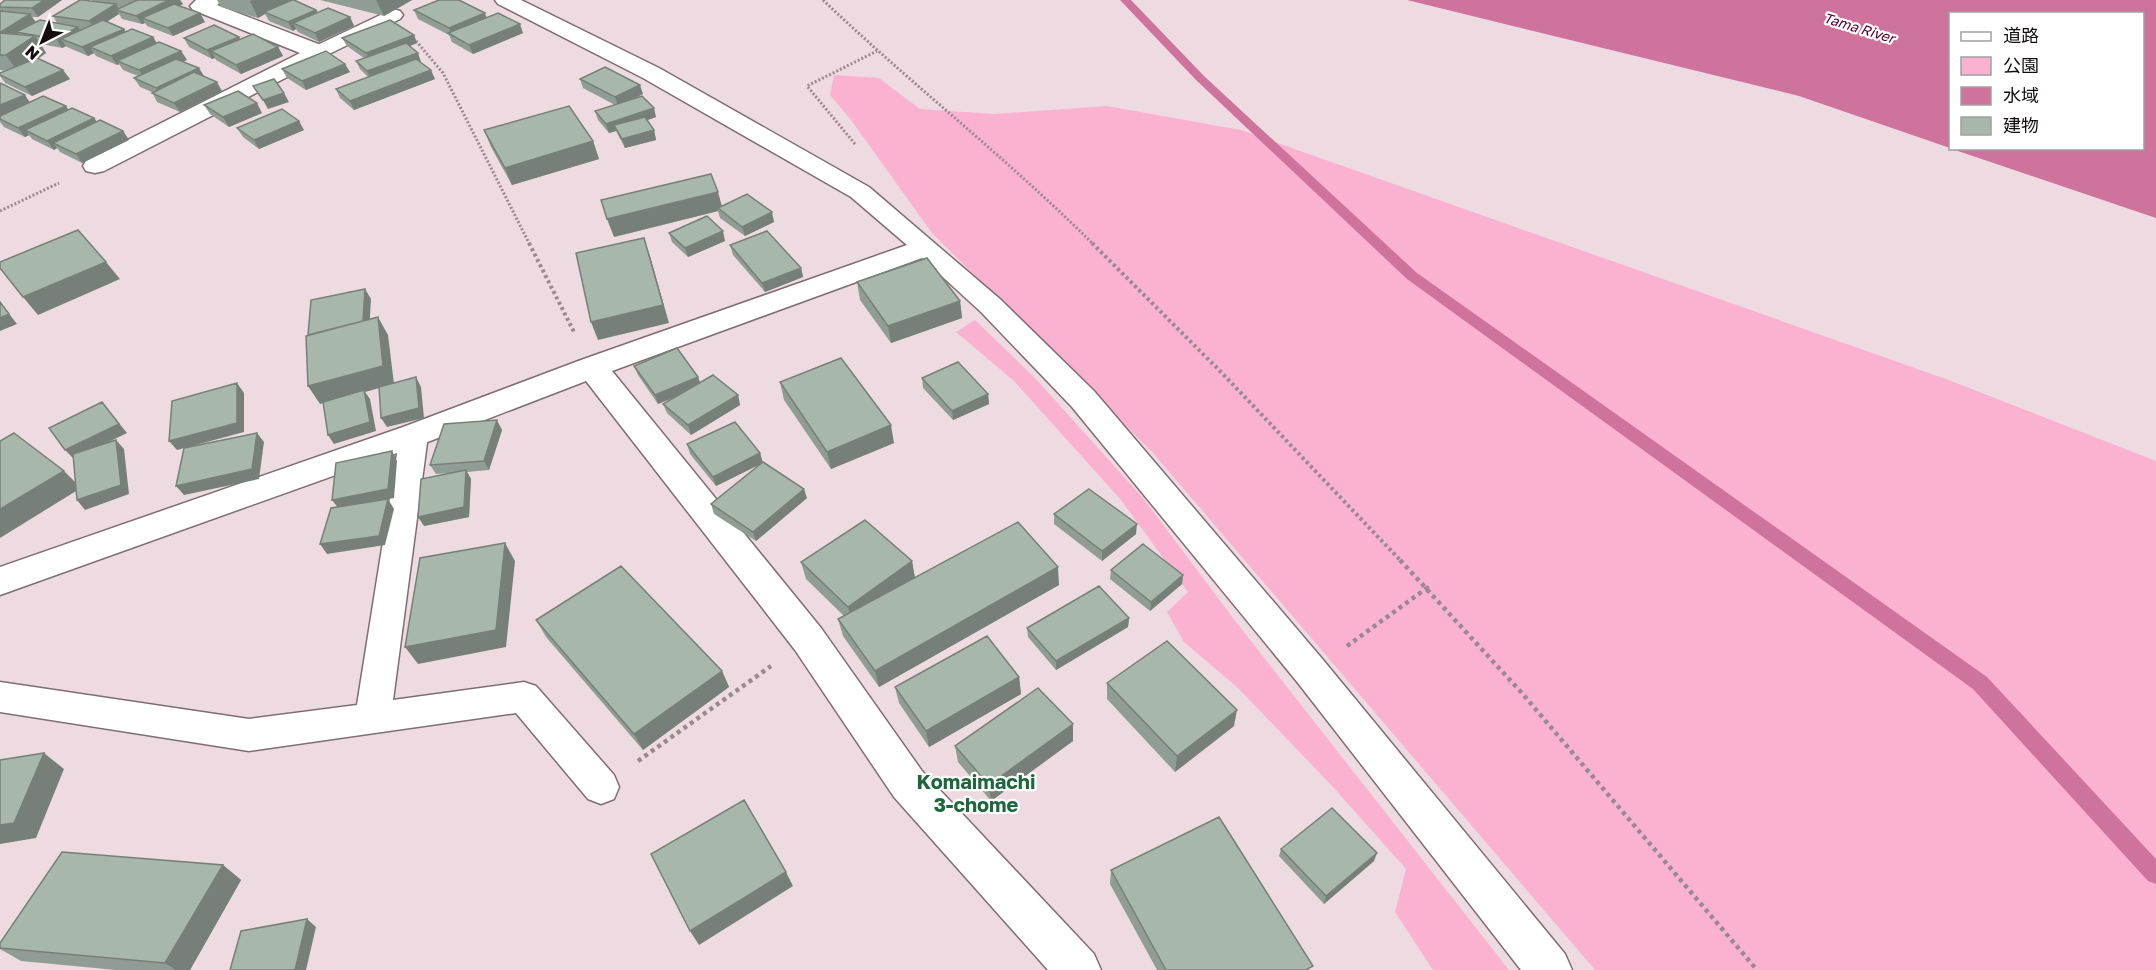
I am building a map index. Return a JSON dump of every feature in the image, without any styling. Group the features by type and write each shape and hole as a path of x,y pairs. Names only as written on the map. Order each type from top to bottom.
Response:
{"street":[{"path":"212,0 200,6 318,52"},
{"path":"505,0 651,73 860,192 926,247 991,306 1083,399 1311,672 1549,970"},
{"path":"95,166 318,52"},
{"path":"0,581 414,435 592,367 926,247"},
{"path":"592,367 808,639 908,784 1078,970"}],"lane":[{"path":"318,52 393,15"},
{"path":"373,718 414,435"},
{"path":"0,697 249,735 524,697 601,787"}],"path":[{"path":"823,0 877,51 1055,206 1221,372 1427,588 1521,692 1757,970"},
{"path":"393,15 444,73 592,367"},
{"path":"856,146 807,86 877,51"},
{"path":"0,211 95,166"},
{"path":"1311,672 1427,588"},
{"path":"601,787 808,639"}],"green space":[{"path":"834,75 879,78 920,109 994,114 1107,106 1241,130 1946,379 2156,461 2156,970 1595,970 1153,453 932,233 851,120 830,95"},
{"path":"975,320 1036,379 1143,498 1233,618 1509,970 1433,970 1395,912 1406,869 1332,786 1238,688 1184,642 1167,612 1188,592 1121,500 1014,381 956,332"}],"water":[{"name":"Tama River","path":"1407,0 2156,0 2156,218 1955,150 2144,150 2144,12 1949,12 1949,148 1799,96"}],"building":[{"path":"5,0 44,0 32,8 0,7"},
{"path":"80,0 116,4 89,21 53,16"},
{"path":"137,0 169,0 136,16 116,10"},
{"path":"292,0 316,10 288,22 264,12"},
{"path":"439,0 459,0 485,13 449,28 414,10"},
{"path":"174,4 200,13 168,28 142,18"},
{"path":"328,8 350,17 315,33 293,23"},
{"path":"0,11 30,14 0,32"},
{"path":"498,13 520,24 469,45 448,33"},
{"path":"40,20 78,27 56,39 16,32"},
{"path":"103,20 124,29 82,47 61,39"},
{"path":"390,20 414,35 366,53 342,38"},
{"path":"214,25 239,37 207,50 184,38"},
{"path":"132,29 153,37 111,56 90,47"},
{"path":"0,33 35,36 6,55 0,55"},
{"path":"253,34 278,47 236,65 211,51"},
{"path":"159,42 181,51 139,70 117,61"},
{"path":"406,43 418,53 367,71 356,61"},
{"path":"326,51 345,64 302,81 282,69"},
{"path":"37,58 63,70 25,87 0,75 0,73"},
{"path":"176,59 199,68 156,88 134,78"},
{"path":"416,59 431,70 350,101 336,89"},
{"path":"605,67 640,85 615,97 580,79"},
{"path":"194,72 217,82 174,103 152,93"},
{"path":"274,79 284,93 263,100 253,86"},
{"path":"0,83 25,95 0,105"},
{"path":"238,91 257,103 223,117 204,105"},
{"path":"43,96 66,106 18,128 0,119 0,116"},
{"path":"642,96 654,108 606,124 595,111"},
{"path":"569,106 593,141 505,168 484,130"},
{"path":"72,108 94,118 47,141 25,130"},
{"path":"282,109 299,121 254,140 237,128"},
{"path":"645,117 654,130 622,139 614,125"},
{"path":"100,120 123,131 76,154 53,143"},
{"path":"711,174 718,192 607,219 601,200"},
{"path":"747,194 772,212 742,227 718,208"},
{"path":"707,216 723,231 685,248 669,233"},
{"path":"78,230 106,262 23,297 0,268 0,262"},
{"path":"767,231 801,268 762,283 730,245"},
{"path":"644,238 663,305 591,322 576,253"},
{"path":"927,258 960,301 888,326 857,282"},
{"path":"365,289 363,321 308,335 311,300"},
{"path":"0,302 9,314 0,318"},
{"path":"378,317 383,366 308,386 306,336"},
{"path":"677,348 698,377 655,395 634,366"},
{"path":"841,358 891,425 827,452 780,382"},
{"path":"958,362 988,394 952,411 922,378"},
{"path":"713,375 738,395 688,425 663,404"},
{"path":"416,377 419,408 381,418 379,387"},
{"path":"237,383 237,423 169,441 172,401"},
{"path":"364,390 370,422 328,435 323,402"},
{"path":"102,402 119,424 65,450 49,428"},
{"path":"497,420 484,461 430,465 444,424"},
{"path":"735,422 760,453 713,477 687,444"},
{"path":"14,433 64,471 0,509 0,441"},
{"path":"257,433 252,469 176,486 184,448"},
{"path":"116,440 121,485 77,500 73,454"},
{"path":"392,451 388,489 332,500 336,463"},
{"path":"763,462 804,489 753,532 711,504"},
{"path":"466,470 464,507 418,517 421,479"},
{"path":"1089,489 1137,524 1102,551 1054,514"},
{"path":"388,499 379,536 320,544 331,508"},
{"path":"865,520 912,561 848,607 801,562"},
{"path":"1018,522 1058,567 875,671 838,619"},
{"path":"505,543 496,630 405,647 420,558"},
{"path":"1143,544 1183,575 1151,602 1111,570"},
{"path":"621,566 722,671 634,734 536,620"},
{"path":"1099,586 1129,618 1056,661 1027,628"},
{"path":"987,636 1019,677 926,731 895,687"},
{"path":"1167,641 1237,710 1177,756 1107,683"},
{"path":"1038,688 1073,724 989,785 955,746"},
{"path":"44,753 14,823 0,825 0,760"},
{"path":"744,800 786,872 690,931 651,854"},
{"path":"1332,808 1377,853 1326,896 1281,849"},
{"path":"1219,817 1313,966 1306,970 1166,970 1111,870"},
{"path":"62,852 223,865 165,963 0,948 0,943"},
{"path":"307,919 295,970 230,970 241,931"}],"waterway":[{"path":"1125,0 1200,78 1412,276 1980,683 2156,874"}],"district":[{"name":"Komaimachi 3-chome","path":"976,794"}]}
